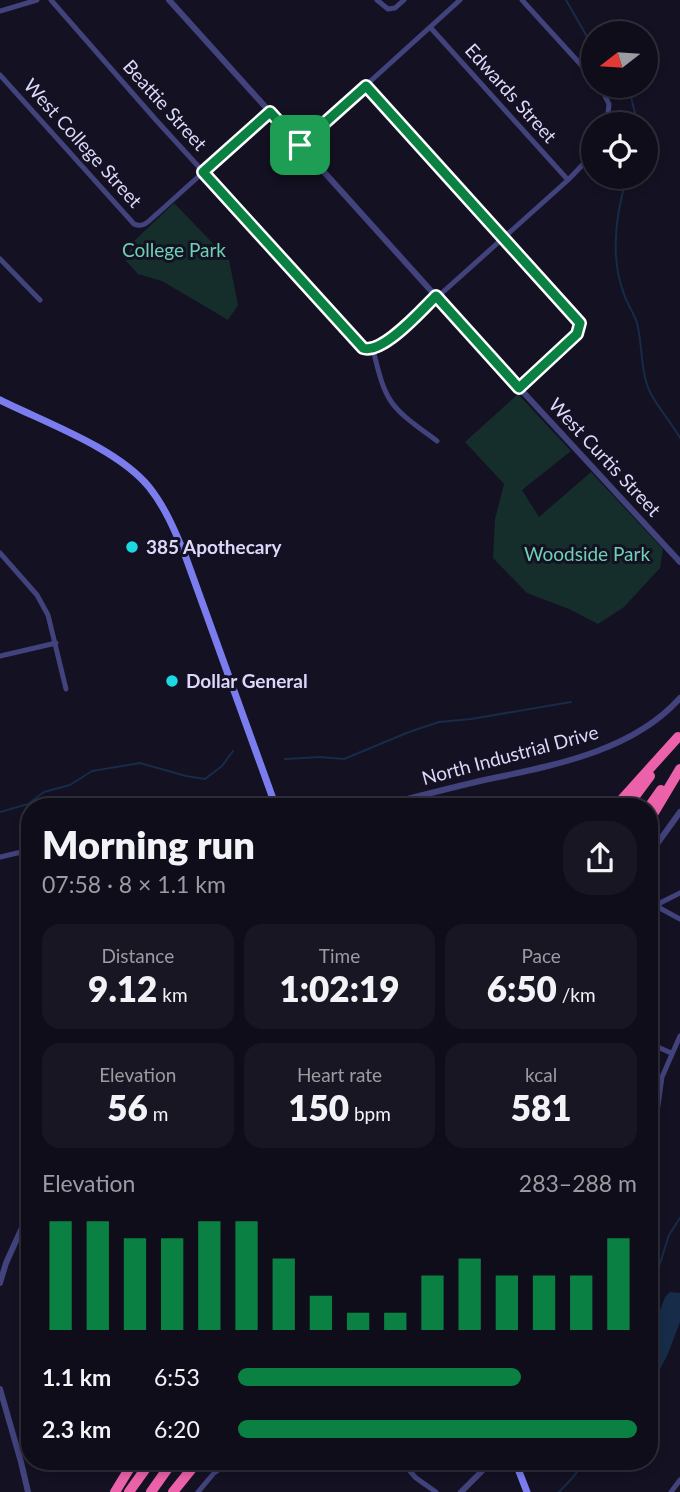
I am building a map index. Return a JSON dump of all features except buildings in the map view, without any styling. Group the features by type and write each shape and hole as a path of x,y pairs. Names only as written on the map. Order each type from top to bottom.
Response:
{"highway":[{"path":"623,798 679,736"},
{"path":"634,798 679,736"},
{"path":"656,798 680,766"},
{"path":"658,805 680,766"},
{"path":"115,1492 128,1470"},
{"path":"129,1492 145,1470"},
{"path":"151,1492 167,1470"},
{"path":"173,1492 191,1470"}],"main road":[{"path":"0,400 117,459 138,476 156,496 181,545 273,798"},
{"path":"518,1470 527,1492"}],"street":[{"path":"0,11 37,0"},
{"name":"Beattie Street","path":"51,0 360,346 373,349"},
{"name":"West Curtis Street","path":"169,0 680,562"},
{"path":"377,0 388,9 395,8 404,0"},
{"path":"300,145 460,0"},
{"path":"522,0 581,65"},
{"name":"Edwards Street","path":"430,27 568,180"},
{"name":"West College Street","path":"0,75 136,225 145,225 270,112"},
{"path":"366,86 580,323 577,334 519,388"},
{"path":"437,441 398,412 388,399 381,383 373,349 395,335 581,166"},
{"path":"0,259 40,300"},
{"path":"0,553 43,604 51,622 66,689"},
{"path":"0,656 56,643"},
{"name":"North Industrial Drive","path":"413,798 563,762 605,747 649,725 680,698"},
{"path":"658,842 680,811"},
{"path":"0,857 21,852"},
{"path":"658,905 680,893"},
{"path":"658,907 680,919"},
{"path":"658,1106 662,1077 680,1036"},
{"path":"658,1047 671,1053"},
{"path":"0,1283 3,1261 21,1227"},
{"path":"0,1389 21,1469"},
{"path":"21,1470 27,1492"},
{"path":"198,1492 218,1470"},
{"path":"409,1470 436,1492"},
{"path":"461,1492 483,1470"},
{"path":"671,1492 680,1480"}],"green space":[{"name":"College Park","path":"174,203 229,260 238,305 228,320 162,281 138,274 126,261 133,242"},
{"name":"Woodside Park","path":"518,394 571,451 522,490 539,517 591,472 663,549 660,568 624,607 598,624 569,609 527,593 493,558 495,519 504,484 465,442"}],"water":[{"path":"670,1292 680,1293 680,1322 658,1372 658,1316 665,1297"}],"waterway":[{"path":"566,0 581,26"},
{"path":"631,98 635,112"},
{"path":"624,189 616,235 620,280 637,323 647,384 653,398 680,438"},
{"path":"285,759 344,759 439,722 571,702"},
{"path":"36,798 44,792 70,785 92,771 140,763 205,779 222,766 233,751"},
{"path":"0,812 21,806"},
{"path":"658,1270 669,1235 680,1218"},
{"path":"559,1492 578,1470"}],"place":[{"name":"385 Apothecary","path":"132,547"},
{"name":"Dollar General","path":"172,681"}],"route":[{"path":"366,86 569,309 580,323 579,332 519,388 436,296 395,335 373,349 363,348 203,172 270,112 300,145 366,86"}]}
